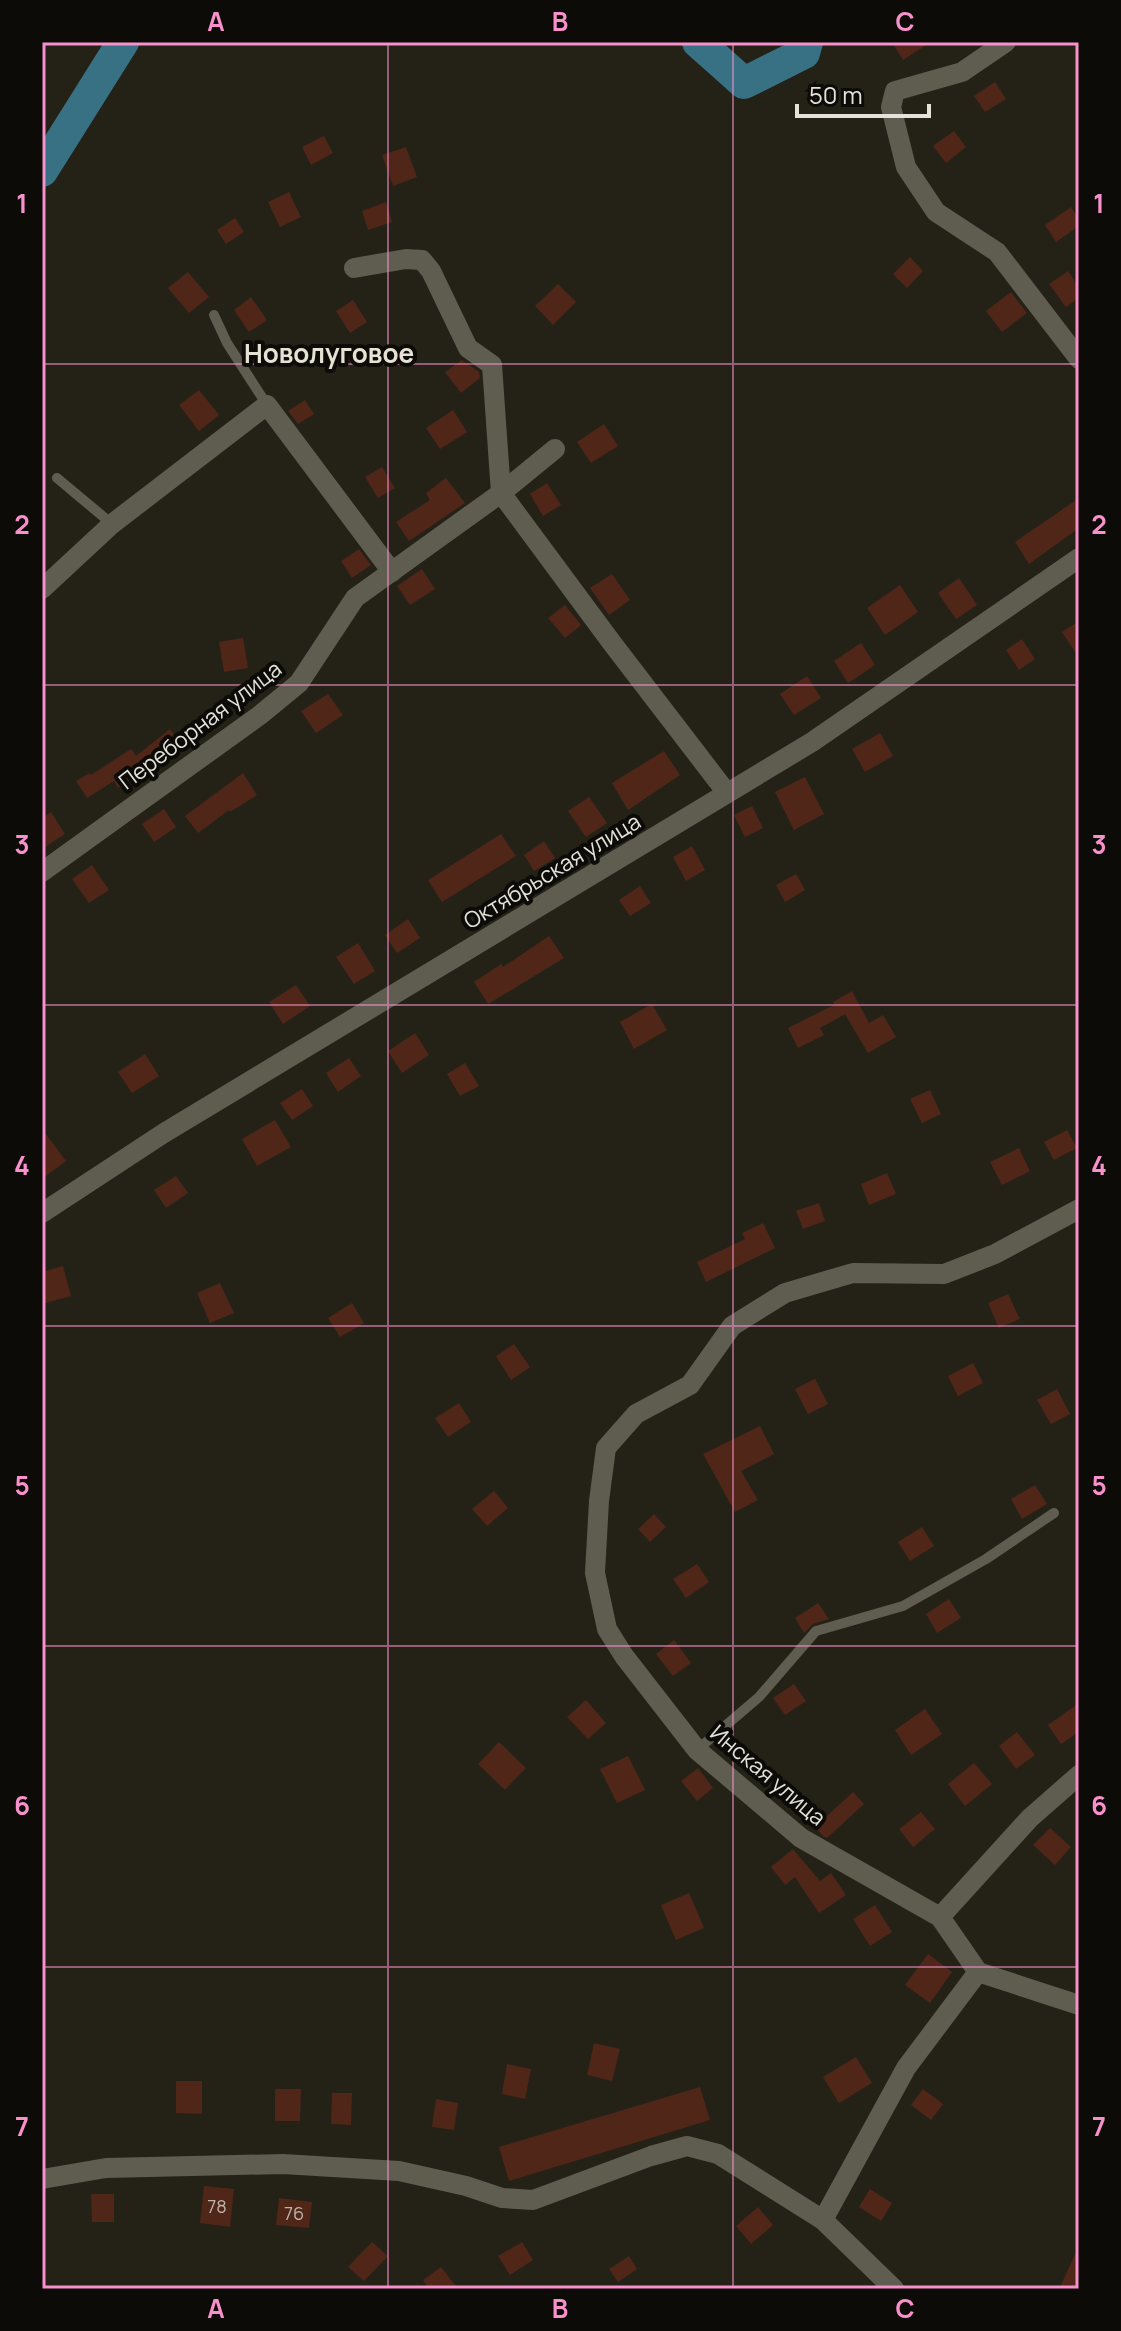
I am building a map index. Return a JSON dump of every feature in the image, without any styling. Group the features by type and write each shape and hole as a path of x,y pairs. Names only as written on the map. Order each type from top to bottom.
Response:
{"street":[{"path":"1006,42 962,72 895,91 891,107 906,167 936,212 997,252 1079,359"},
{"path":"354,268 406,259 422,260 431,271 468,348 492,365 501,493 727,793"},
{"path":"42,589 112,524 267,405 392,572"},
{"name":"Переборная улица","path":"42,872 260,715 299,683 355,598 501,493 555,449"},
{"name":"Октябрьская улица","path":"42,1213 164,1133 812,742 1079,558"},
{"name":"Инская улица","path":"978,1972 940,1917 801,1838 697,1750 624,1656 607,1629 595,1573 606,1448 636,1414 690,1385 732,1326 785,1293 853,1273 944,1274 995,1254 1079,1209"},
{"path":"940,1917 1030,1818 1079,1775"},
{"path":"823,2220 906,2068 978,1972 1079,2005"},
{"path":"42,2179 106,2168 283,2164 399,2171 466,2186 502,2198 533,2200 651,2156 687,2146 718,2154 823,2220 894,2289"}],"lane":[{"path":"214,315 227,343 267,405"},
{"path":"57,478 112,524"},
{"path":"697,1750 759,1697 816,1631 903,1606 986,1559 1054,1513"}],"building":[{"path":"892,42 931,42 903,60"},
{"path":"995,82 1006,99 985,112 974,96"},
{"path":"954,131 966,147 946,163 933,146"},
{"path":"324,136 333,153 311,165 302,147"},
{"path":"406,147 417,177 393,186 382,155"},
{"path":"289,192 301,217 280,227 268,202"},
{"path":"386,202 392,222 368,230 362,211"},
{"path":"1071,207 1079,219 1079,226 1056,242 1045,225"},
{"path":"235,218 244,232 226,244 217,230"},
{"path":"910,257 923,271 907,288 893,274"},
{"path":"1068,271 1079,287 1079,298 1066,307 1049,284"},
{"path":"188,272 209,297 189,313 168,288"},
{"path":"558,284 576,302 553,325 535,306"},
{"path":"1011,292 1027,313 1002,332 986,311"},
{"path":"251,297 267,320 249,332 234,310"},
{"path":"353,300 367,322 350,333 336,311"},
{"path":"462,360 479,372 480,378 461,393 445,372"},
{"path":"199,390 219,415 199,431 179,405"},
{"path":"305,400 314,414 298,424 288,411"},
{"path":"453,410 467,432 440,449 426,428"},
{"path":"604,424 618,446 591,463 577,442"},
{"path":"382,467 395,488 378,498 365,477"},
{"path":"446,478 465,503 409,541 396,522 430,500 426,493"},
{"path":"547,483 561,505 543,516 530,494"},
{"path":"1079,498 1079,528 1029,564 1015,542"},
{"path":"359,549 371,565 352,578 341,561"},
{"path":"422,569 435,589 410,605 397,586"},
{"path":"612,574 630,600 609,615 590,588"},
{"path":"959,578 977,605 956,619 938,593"},
{"path":"900,585 918,612 885,635 867,608"},
{"path":"565,605 581,625 565,638 548,618"},
{"path":"1079,621 1079,658 1062,632"},
{"path":"243,638 248,668 224,672 219,642"},
{"path":"1022,639 1035,659 1019,670 1006,650"},
{"path":"861,643 875,665 848,683 834,661"},
{"path":"807,676 821,698 794,715 780,694"},
{"path":"328,694 343,715 316,733 301,711"},
{"path":"170,729 182,745 118,788 114,781 87,798 76,781 131,749 136,756"},
{"path":"880,733 893,756 865,772 852,749"},
{"path":"664,751 680,775 628,810 612,783"},
{"path":"243,773 257,795 229,810 198,833 185,816"},
{"path":"805,777 824,814 794,830 775,792"},
{"path":"589,797 607,823 586,837 568,811"},
{"path":"752,806 763,828 745,837 734,815"},
{"path":"164,809 176,827 154,842 142,824"},
{"path":"51,812 65,834 42,849 42,818"},
{"path":"501,834 516,856 442,902 428,880"},
{"path":"544,841 555,858 534,871 524,855"},
{"path":"692,846 705,870 686,881 673,857"},
{"path":"92,865 109,890 89,903 72,879"},
{"path":"796,874 805,890 785,902 776,885"},
{"path":"640,886 651,903 630,916 619,900"},
{"path":"408,919 420,938 397,953 385,935"},
{"path":"549,936 564,958 488,1004 474,982"},
{"path":"358,943 375,971 354,984 336,957"},
{"path":"296,985 310,1006 283,1024 269,1002"},
{"path":"852,991 869,1023 883,1015 896,1037 868,1053 845,1014 820,1028 824,1035 798,1048 788,1028 834,1005 833,1002"},
{"path":"652,1004 667,1030 634,1049 620,1022"},
{"path":"415,1033 429,1055 402,1073 388,1051"},
{"path":"145,1054 159,1076 132,1093 118,1072"},
{"path":"349,1058 361,1076 338,1092 326,1073"},
{"path":"465,1063 479,1086 460,1096 447,1074"},
{"path":"302,1089 313,1106 292,1120 280,1103"},
{"path":"930,1090 941,1114 922,1123 910,1099"},
{"path":"275,1120 291,1147 257,1166 242,1139"},
{"path":"42,1129 66,1161 42,1179"},
{"path":"1067,1130 1077,1148 1054,1160 1044,1142"},
{"path":"1019,1148 1030,1171 1002,1185 990,1162"},
{"path":"887,1173 896,1194 869,1205 861,1184"},
{"path":"176,1176 188,1193 166,1208 154,1190"},
{"path":"819,1203 825,1221 803,1229 796,1211"},
{"path":"763,1223 775,1248 706,1282 697,1262 745,1239 742,1233"},
{"path":"63,1266 71,1296 42,1304 42,1272"},
{"path":"220,1283 234,1313 210,1323 197,1293"},
{"path":"1008,1294 1020,1319 999,1328 988,1303"},
{"path":"352,1303 364,1323 340,1337 328,1318"},
{"path":"514,1344 530,1367 511,1380 496,1356"},
{"path":"973,1363 983,1383 958,1396 948,1376"},
{"path":"815,1379 828,1404 808,1414 795,1389"},
{"path":"1057,1389 1070,1414 1051,1424 1037,1400"},
{"path":"459,1403 471,1422 448,1437 435,1418"},
{"path":"760,1426 774,1454 741,1471 758,1500 735,1512 703,1454"},
{"path":"1035,1485 1047,1504 1022,1519 1011,1499"},
{"path":"494,1491 508,1508 487,1526 472,1509"},
{"path":"654,1514 666,1527 650,1542 638,1529"},
{"path":"922,1527 934,1546 910,1561 898,1542"},
{"path":"697,1564 709,1582 686,1598 673,1579"},
{"path":"949,1599 961,1618 937,1633 926,1614"},
{"path":"818,1603 829,1619 813,1624 804,1633 795,1618"},
{"path":"674,1640 691,1663 673,1676 656,1654"},
{"path":"794,1684 806,1701 785,1715 773,1698"},
{"path":"586,1700 606,1723 588,1739 567,1717"},
{"path":"1079,1703 1079,1732 1061,1744 1048,1725"},
{"path":"925,1709 942,1734 911,1755 895,1730"},
{"path":"1017,1732 1035,1755 1016,1769 999,1746"},
{"path":"499,1742 526,1768 505,1790 478,1764"},
{"path":"628,1756 645,1790 617,1803 600,1769"},
{"path":"974,1763 992,1784 965,1806 948,1784"},
{"path":"698,1768 713,1788 697,1801 681,1781"},
{"path":"853,1792 864,1804 827,1838 823,1836 815,1827"},
{"path":"921,1812 935,1829 913,1847 899,1829"},
{"path":"1050,1828 1071,1847 1055,1865 1033,1845"},
{"path":"793,1849 820,1881 831,1873 846,1895 819,1913 795,1877 785,1885 771,1867"},
{"path":"689,1893 704,1928 676,1940 661,1905"},
{"path":"875,1905 892,1932 870,1946 853,1919"},
{"path":"928,1954 952,1972 930,2003 905,1985"},
{"path":"594,2043 620,2049 612,2081 587,2075"},
{"path":"856,2057 872,2083 839,2103 823,2077"},
{"path":"507,2064 531,2069 525,2099 502,2094"},
{"path":"176,2081 202,2081 202,2114 176,2113"},
{"path":"700,2087 710,2120 509,2181 499,2147"},
{"path":"275,2089 301,2089 300,2121 275,2121"},
{"path":"923,2089 943,2104 931,2120 911,2105"},
{"path":"332,2093 352,2093 351,2125 331,2124"},
{"path":"436,2099 458,2103 454,2130 432,2127"},
{"path":"204,2186 234,2189 230,2227 200,2223"},
{"path":"870,2189 892,2203 881,2221 859,2207"},
{"path":"91,2194 114,2194 114,2222 92,2222"},
{"path":"279,2198 312,2202 309,2228 276,2225"},
{"path":"758,2207 773,2225 751,2244 736,2226"},
{"path":"372,2242 388,2256 364,2281 348,2267"},
{"path":"522,2242 533,2260 510,2275 498,2256"},
{"path":"1079,2246 1079,2289 1059,2289"},
{"path":"629,2256 637,2269 618,2282 609,2269"},
{"path":"441,2267 458,2289 429,2289 423,2280"}],"waterway":[{"path":"42,171 123,42"},
{"path":"698,42 744,83 804,53 807,42"}],"district":[{"name":"Новолуговое","path":"329,353"}]}
